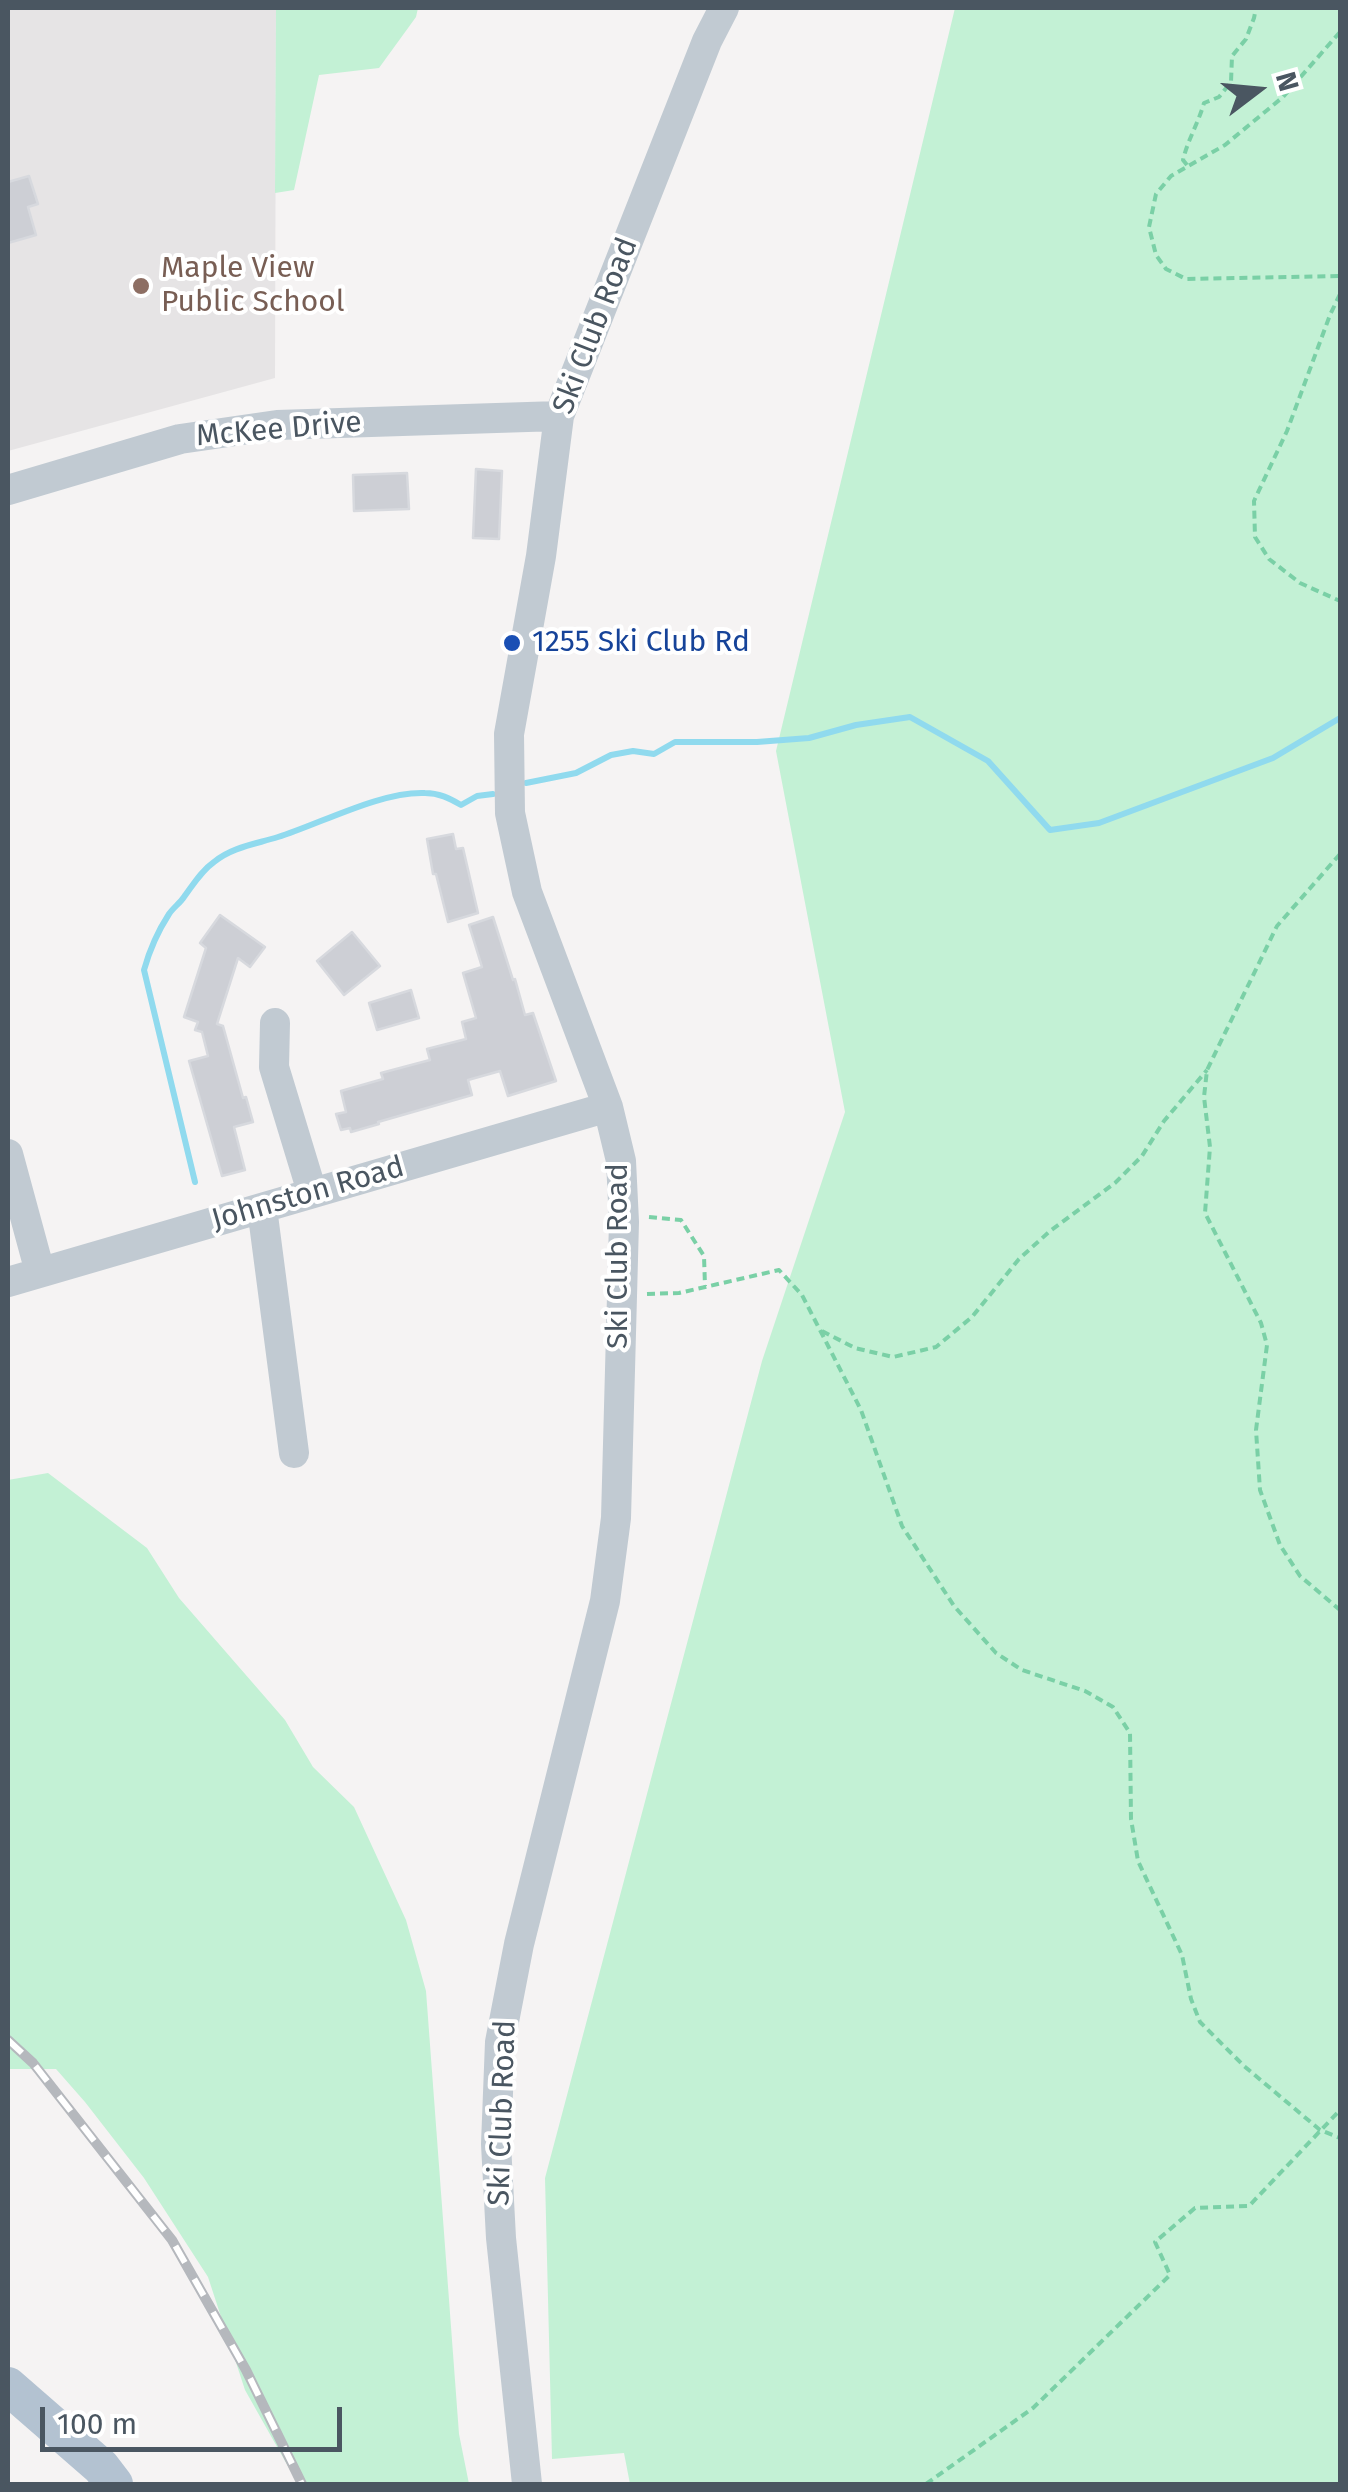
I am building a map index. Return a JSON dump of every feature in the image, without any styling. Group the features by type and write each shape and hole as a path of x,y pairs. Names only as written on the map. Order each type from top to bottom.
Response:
{"main road":[{"path":"8,2386 114,2484"}],"street":[{"name":"Ski Club Road","path":"527,2484 500,2238 496,2144 500,2042 519,1944 605,1600 616,1518 624,1222 621,1161 608,1107 527,892 510,812 509,734 541,556 558,416 724,8"},
{"name":"McKee Drive","path":"8,490 180,439 258,428 558,416"},
{"path":"275,1024 274,1068 312,1192"},
{"name":"Johnston Road","path":"8,1282 608,1107"},
{"path":"8,1154 40,1272"},
{"path":"262,1208 294,1454"}],"path":[{"path":"1187,166 1183,160 1188,138 1204,103 1219,97 1232,82 1232,56 1246,39 1256,8"},
{"path":"1340,32 1282,98 1225,145 1170,176 1156,194 1148,227 1156,255 1166,269 1186,279 1340,276"},
{"path":"1340,294 1254,501 1255,537 1269,559 1300,584 1340,600"},
{"path":"820,1330 856,1348 893,1356 936,1347 972,1318 1019,1259 1115,1184 1142,1156 1164,1121 1207,1070 1277,926 1340,854"},
{"path":"1207,1070 1204,1097 1210,1146 1205,1212 1261,1323 1267,1346 1256,1430 1260,1490 1280,1545 1300,1576 1340,1610"},
{"path":"624,1222 653,1216 682,1220 704,1256 705,1286"},
{"path":"621,1296 679,1293 780,1270 802,1294 861,1410 902,1526 954,1606 996,1652 1022,1670 1085,1691 1113,1707 1130,1733 1131,1819 1138,1861 1182,1956 1190,1999 1200,2022 1244,2066 1320,2130 1340,2138"},
{"path":"926,2484 1033,2408 1170,2276 1156,2242 1195,2208 1249,2206 1340,2110"}],"shaded area":[{"name":"Maple View Public School","path":"8,8 276,8 275,378 8,451"}],"green space":[{"path":"276,8 418,8 416,17 379,68 319,75 294,190 275,193"},
{"path":"955,8 1340,8 1340,2484 630,2484 624,2453 552,2459 545,2178 762,1361 845,1112 776,751"},
{"path":"48,1473 147,1548 179,1598 285,1720 313,1767 354,1807 406,1920 426,1991 459,2434 469,2484 298,2484 245,2390 208,2277 144,2178 56,2069 8,2069 8,1480"}],"building":[{"path":"29,176 38,204 28,207 36,235 8,243 8,182"},
{"path":"476,469 502,471 499,539 473,538"},
{"path":"407,473 409,509 354,511 353,475"},
{"path":"453,834 456,849 463,848 478,913 448,922 427,839"},
{"path":"220,915 265,947 250,967 238,958 217,1024 223,1026 253,1122 234,1127 245,1170 222,1176 189,1061 208,1056 202,1032 195,1030 198,1022 184,1017 206,948 200,943"},
{"path":"493,917 525,1015 533,1013 556,1081 508,1096 500,1071 468,1080 472,1095 351,1132 350,1128 341,1130 336,1114 346,1112 341,1091 383,1079 381,1073 430,1060 427,1049 466,1039 462,1022 476,1018 463,973 482,967 469,925"},
{"path":"352,932 380,966 344,995 317,961"},
{"path":"411,990 419,1018 377,1030 369,1003"}],"waterway":[{"path":"526,783 576,773 611,755 633,751 654,754 675,742 809,738 856,725 910,717 988,761 1050,830 1099,823 1273,758 1340,718"},
{"path":"195,1182 144,970 171,912 205,870 236,849 389,797 430,793 461,805 477,796 493,794"}],"railway":[{"path":"8,2040 33,2063 172,2240 246,2370 302,2484"}],"place":[{"name":"Maple View Public School","path":"141,286"},
{"name":"1255 Ski Club Rd","path":"512,643"}]}
